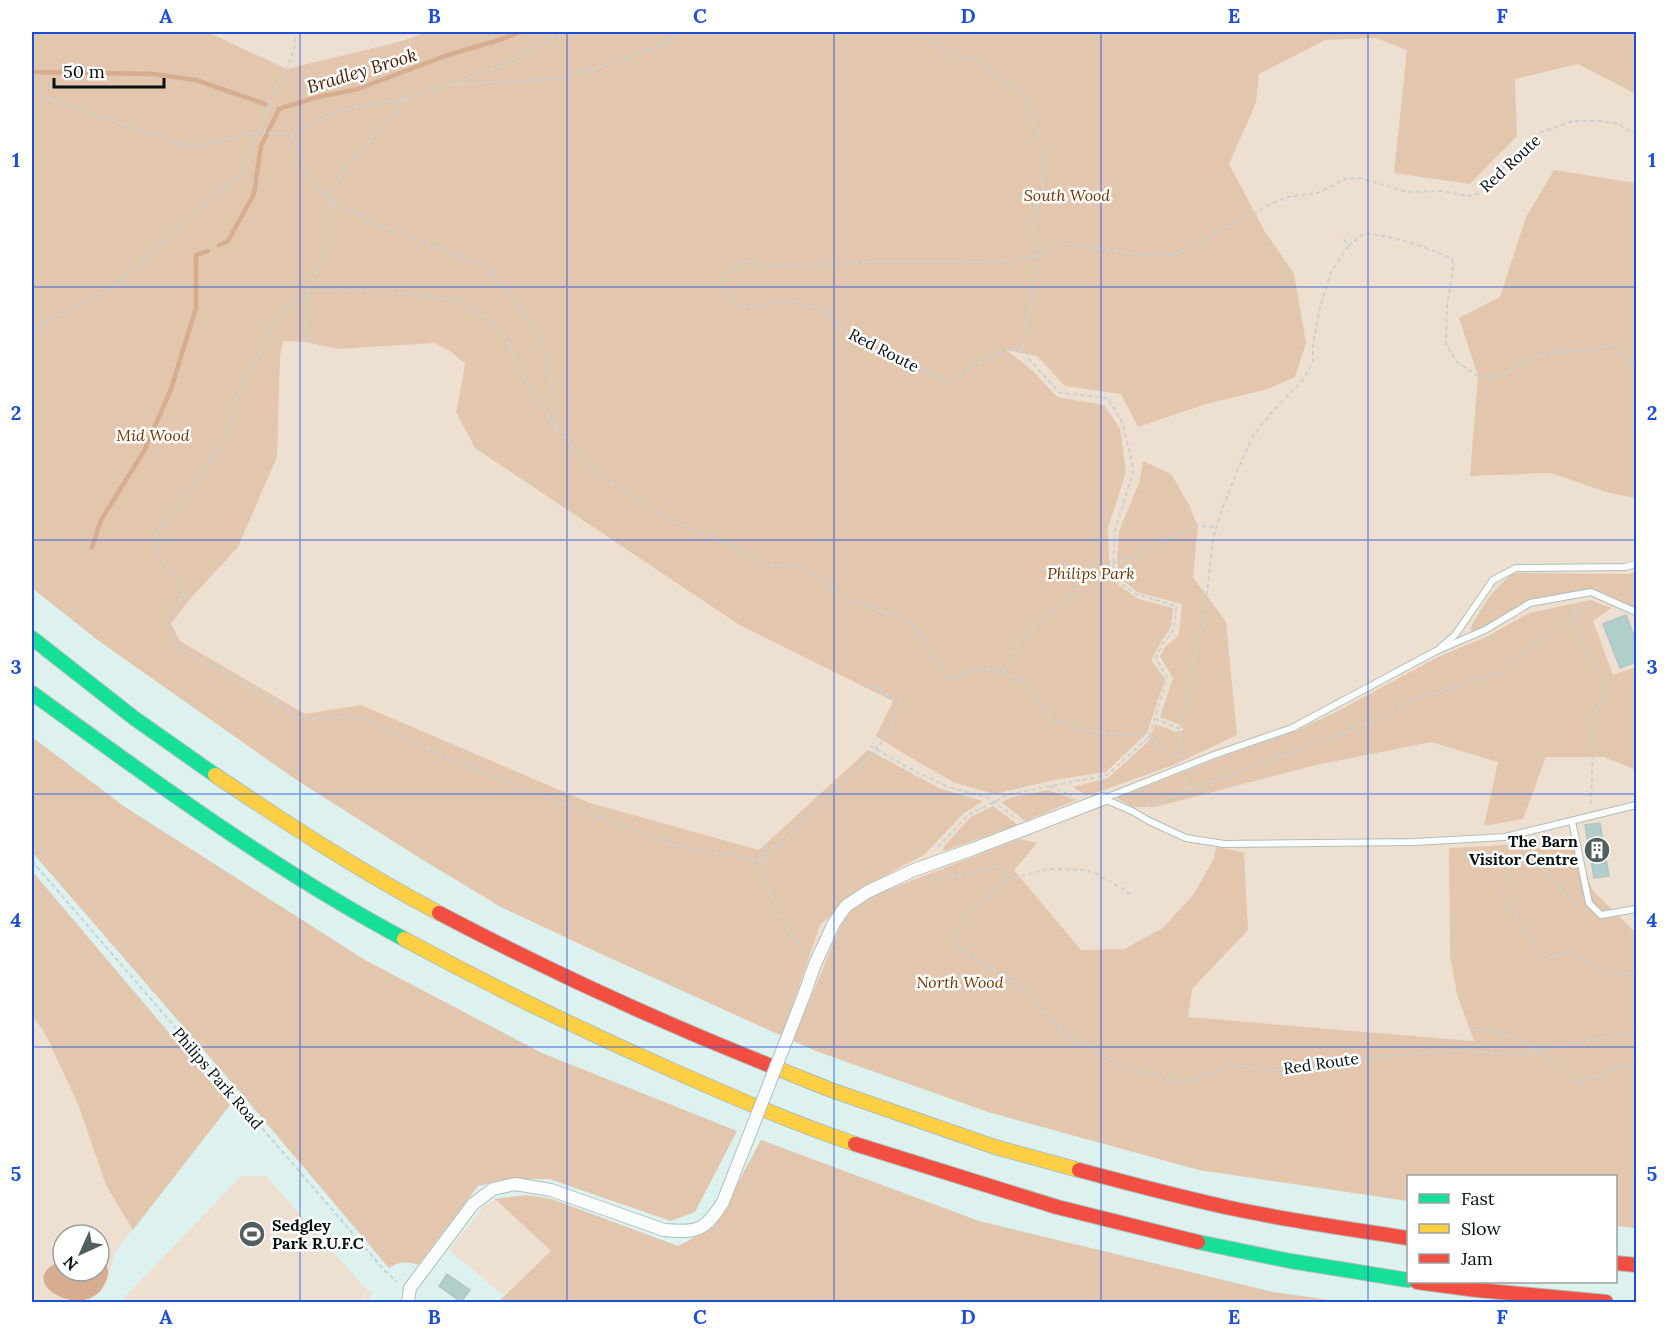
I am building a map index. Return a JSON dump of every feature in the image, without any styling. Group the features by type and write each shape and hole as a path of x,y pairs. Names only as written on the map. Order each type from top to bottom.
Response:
{"highway":[{"path":"32,638 134,718 206,769 308,837 393,889 508,950 728,1049 831,1090 995,1147 1170,1194 1236,1209 1407,1238"},
{"path":"32,693 187,805 373,922 500,989 649,1061 802,1125 1005,1192 1197,1242 1303,1263 1407,1280"},
{"path":"1617,1263 1636,1265"},
{"path":"1430,1283 1477,1290 1606,1302"}],"street":[{"path":"408,1297 423,1269 473,1204 486,1193 500,1186 516,1184 551,1190 664,1230 691,1231 701,1228 713,1218 723,1202 815,964 834,923 846,906 867,892 914,870 1103,799"}],"lane":[{"path":"1436,651 1455,636 1492,580 1516,568 1625,567 1636,564"},
{"path":"1103,799 1214,755 1292,728 1436,651 1485,630 1530,603 1592,592 1636,612"},
{"path":"1103,799 1186,837 1224,844 1414,842 1505,837 1636,805"},
{"path":"1572,821 1589,903 1601,915 1636,909"}],"path":[{"path":"32,329 120,283 240,173 291,59 296,32"},
{"path":"32,93 191,147 257,132 292,134 328,116 352,108 403,99 453,84 503,65 552,37 595,32"},
{"path":"453,84 555,79 601,67 666,43 681,32"},
{"path":"917,32 959,58 978,58 997,78 1024,94 1040,140 1043,184 1034,220 1038,261 1022,350 1026,350 1030,361 1060,393 1108,398 1122,422 1131,457 1132,472 1115,531 1113,563 1118,582 1136,594 1176,606 1174,629 1156,658 1167,678 1149,737 1107,775 1010,794 994,802 968,816 935,849 932,881 1000,866 1006,880"},
{"path":"306,342 308,291 326,247 330,200 340,173 394,113 403,99"},
{"name":"Red Route","path":"1022,350 1004,350 947,381 916,367 901,356 860,341 845,331 826,312 791,300 742,308 727,293 723,280 728,271 747,261 775,266 885,261 999,262 1037,256 1056,245 1069,244 1141,255 1177,254 1275,202 1288,197 1318,194 1330,185 1345,179 1359,178 1408,192 1441,191 1469,196 1480,193 1509,160 1539,133 1573,121 1600,121 1616,123 1636,134"},
{"path":"292,134 311,181 330,200 374,223 484,266 511,296 542,338 557,430"},
{"path":"189,600 183,595 177,580 160,558 157,532 182,502 224,443 232,410 275,318 308,291 404,293 461,301 502,331 529,386 557,430 597,473 669,519 749,553 761,564 799,567 855,602 910,621 945,676 955,679 969,671 991,669 1002,673 1025,682 1056,723 1062,721 1081,730 1149,737 1181,766 1180,729 1206,612 1216,527 1253,436 1271,413 1302,381 1313,362 1312,345 1320,307 1331,272 1348,246 1365,233 1395,237 1452,258 1446,344 1457,363 1478,376 1490,378 1513,370 1526,359 1555,352 1587,351 1614,344 1629,364 1636,367"},
{"path":"1342,236 1348,246"},
{"path":"1002,673 1018,644 1104,567 1135,556 1198,526 1216,527"},
{"path":"183,595 165,621 174,644 297,715 308,720 358,716 454,761 670,843 762,862"},
{"path":"1572,596 1574,615 1584,647 1600,675 1603,694 1594,721 1591,809"},
{"path":"1132,811 1359,727 1412,700 1497,674 1584,607"},
{"path":"762,862 877,750 891,724 899,700 874,687 864,687"},
{"path":"1154,719 1180,729"},
{"path":"871,744 903,765 948,787 989,798 1026,828"},
{"path":"1187,783 1190,790"},
{"path":"1050,786 1088,803"},
{"path":"1537,830 1532,851 1535,862 1555,880 1568,899 1590,913 1601,915"},
{"path":"766,844 762,862 767,887 792,937 815,964"},
{"path":"1532,851 1510,867 1504,886 1504,901 1543,960 1571,952 1609,972 1625,975 1636,970"},
{"name":"Philips Park Road","path":"32,861 408,1297"},
{"name":"Red Route","path":"1131,894 1086,870 1047,869 1006,880 963,917 955,946 1021,986 1064,1033 1126,1067 1183,1083 1234,1065 1275,1070 1365,1057 1464,1050 1519,1055 1636,1031"},
{"path":"1470,1029 1487,1029 1517,1037 1539,1051 1580,1084 1620,1066 1636,1062"}],"green space":[{"name":"Philips Park","path":"32,32 1636,32 1636,1228 1617,1226 1617,1175 1407,1175 1407,1201 1199,1170 988,1112 816,1051 501,907 295,779 99,641 32,588"},
{"path":"32,32 207,32 287,69 402,41 427,32 1636,32 1636,94 1578,64 1515,79 1517,136 1470,184 1394,173 1407,50 1376,38 1325,40 1259,74 1256,103 1229,164 1264,230 1294,274 1306,343 1295,377 1268,389 1206,404 1138,427 1121,394 1065,386 1037,356 1006,350 1032,370 1057,397 1104,405 1120,429 1126,472 1108,528 1109,559 1116,583 1138,599 1173,608 1171,627 1151,660 1165,679 1147,733 1106,772 1054,780 995,794 955,783 876,736 893,701 738,624 475,448 456,412 465,363 448,350 434,343 337,349 306,342 283,341 280,357 277,457 238,547 189,600 171,624 180,641 305,714 361,705 590,803 759,850 868,750 941,789 983,801 964,813 924,855 856,892 820,925 782,1036 501,907 295,779 99,641 32,588"},
{"path":"1554,170 1636,183 1636,498 1609,493 1551,473 1470,476 1478,376 1459,318 1500,297 1526,217"},
{"path":"1143,461 1171,474 1198,526 1193,577 1226,622 1237,735 1176,764 1095,793 1084,794 1073,787 1108,778 1149,741 1155,724 1176,732 1184,730 1178,724 1160,717 1173,678 1160,656 1165,647 1179,635 1182,604 1137,592 1119,577 1117,558 1119,531 1139,483"},
{"path":"1636,571 1636,609 1592,590 1529,601 1484,628 1473,631 1470,629 1494,592 1514,573 1629,574"},
{"path":"1591,600 1611,608 1593,621 1613,675 1636,667 1636,770 1604,757 1546,757 1523,819 1484,826 1498,762 1431,742 1316,765 1155,807 1132,807 1117,798 1293,732 1338,711 1440,656 1486,637 1529,613"},
{"path":"32,737 125,807 365,960 542,1053 737,1131 695,1212 671,1221 549,1179 511,1179 478,1186 418,1265 403,1263 389,1268 32,852"},
{"path":"1048,790 1076,800 1025,821 1001,802 1013,797"},
{"path":"993,806 1018,825 943,851 944,846 971,817"},
{"name":"North Wood","path":"1020,839 1037,843 1014,870 1081,950 1124,949 1163,928 1194,894 1214,858 1216,847 1246,853 1244,854 1248,930 1192,989 1188,1017 1474,1041 1457,994 1450,955 1449,848 1573,841 1593,891 1636,933 1636,1228 1617,1226 1617,1175 1407,1175 1407,1201 1199,1170 988,1112 793,1041 838,932 848,913 864,899"},
{"path":"32,871 230,1105 116,1251 111,1267 111,1223 51,1223 51,1283 106,1283 100,1292 87,1302 32,1302"},
{"path":"32,871 230,1105 133,1230 106,1185 78,1104 44,1031 32,1016"},
{"path":"761,1140 979,1221 1273,1292 1344,1302 498,1302 551,1251 495,1199 526,1195 552,1199 678,1246 714,1227"},
{"name":"Sedgley Park R.U.F.C","path":"241,1176 266,1176 369,1292 371,1288 371,1298 368,1302 361,1302 369,1293 359,1302 120,1302"},
{"path":"495,1199 551,1251 504,1296 449,1250 484,1206"}],"shaded area":[{"path":"51,1266 51,1283 105,1283 93,1297 80,1300 67,1299 46,1287 44,1278"}],"building":[{"path":"1626,615 1636,641 1636,662 1620,668 1603,624"},
{"name":"The Barn Visitor Centre","path":"1600,823 1609,876 1594,878 1585,825"},
{"path":"447,1274 470,1290 461,1302 439,1286"}],"waterway":[{"name":"Bradley Brook","path":"279,109 314,98 358,89 445,56 520,32"},
{"path":"32,72 153,74 196,80 265,104"},
{"path":"219,245 228,241 254,194 261,146 279,109"},
{"path":"92,547 101,520 144,451 171,389 196,308 196,255 208,251"}],"traffic: fast":[{"path":"32,638 134,718 215,775"},
{"path":"32,693 168,791 260,853 355,912 404,939"},
{"path":"1198,1242 1290,1261 1407,1280"}],"traffic: slow":[{"path":"215,775 353,864 439,913"},
{"path":"404,939 632,1052 759,1108 855,1144"},
{"path":"771,1066 831,1090 995,1147 1079,1170"}],"traffic: jam":[{"path":"439,913 603,994 771,1066"},
{"path":"855,1144 1057,1207 1198,1242"},
{"path":"1079,1170 1235,1209 1407,1238"},
{"path":"1617,1263 1636,1265"},
{"path":"1424,1283 1606,1302"}],"place":[{"name":"The Barn Visitor Centre","path":"1597,850"},
{"name":"Sedgley Park R.U.F.C","path":"252,1234"}],"park label":[{"name":"South Wood","path":"1067,195"},
{"name":"Mid Wood","path":"153,435"}]}
